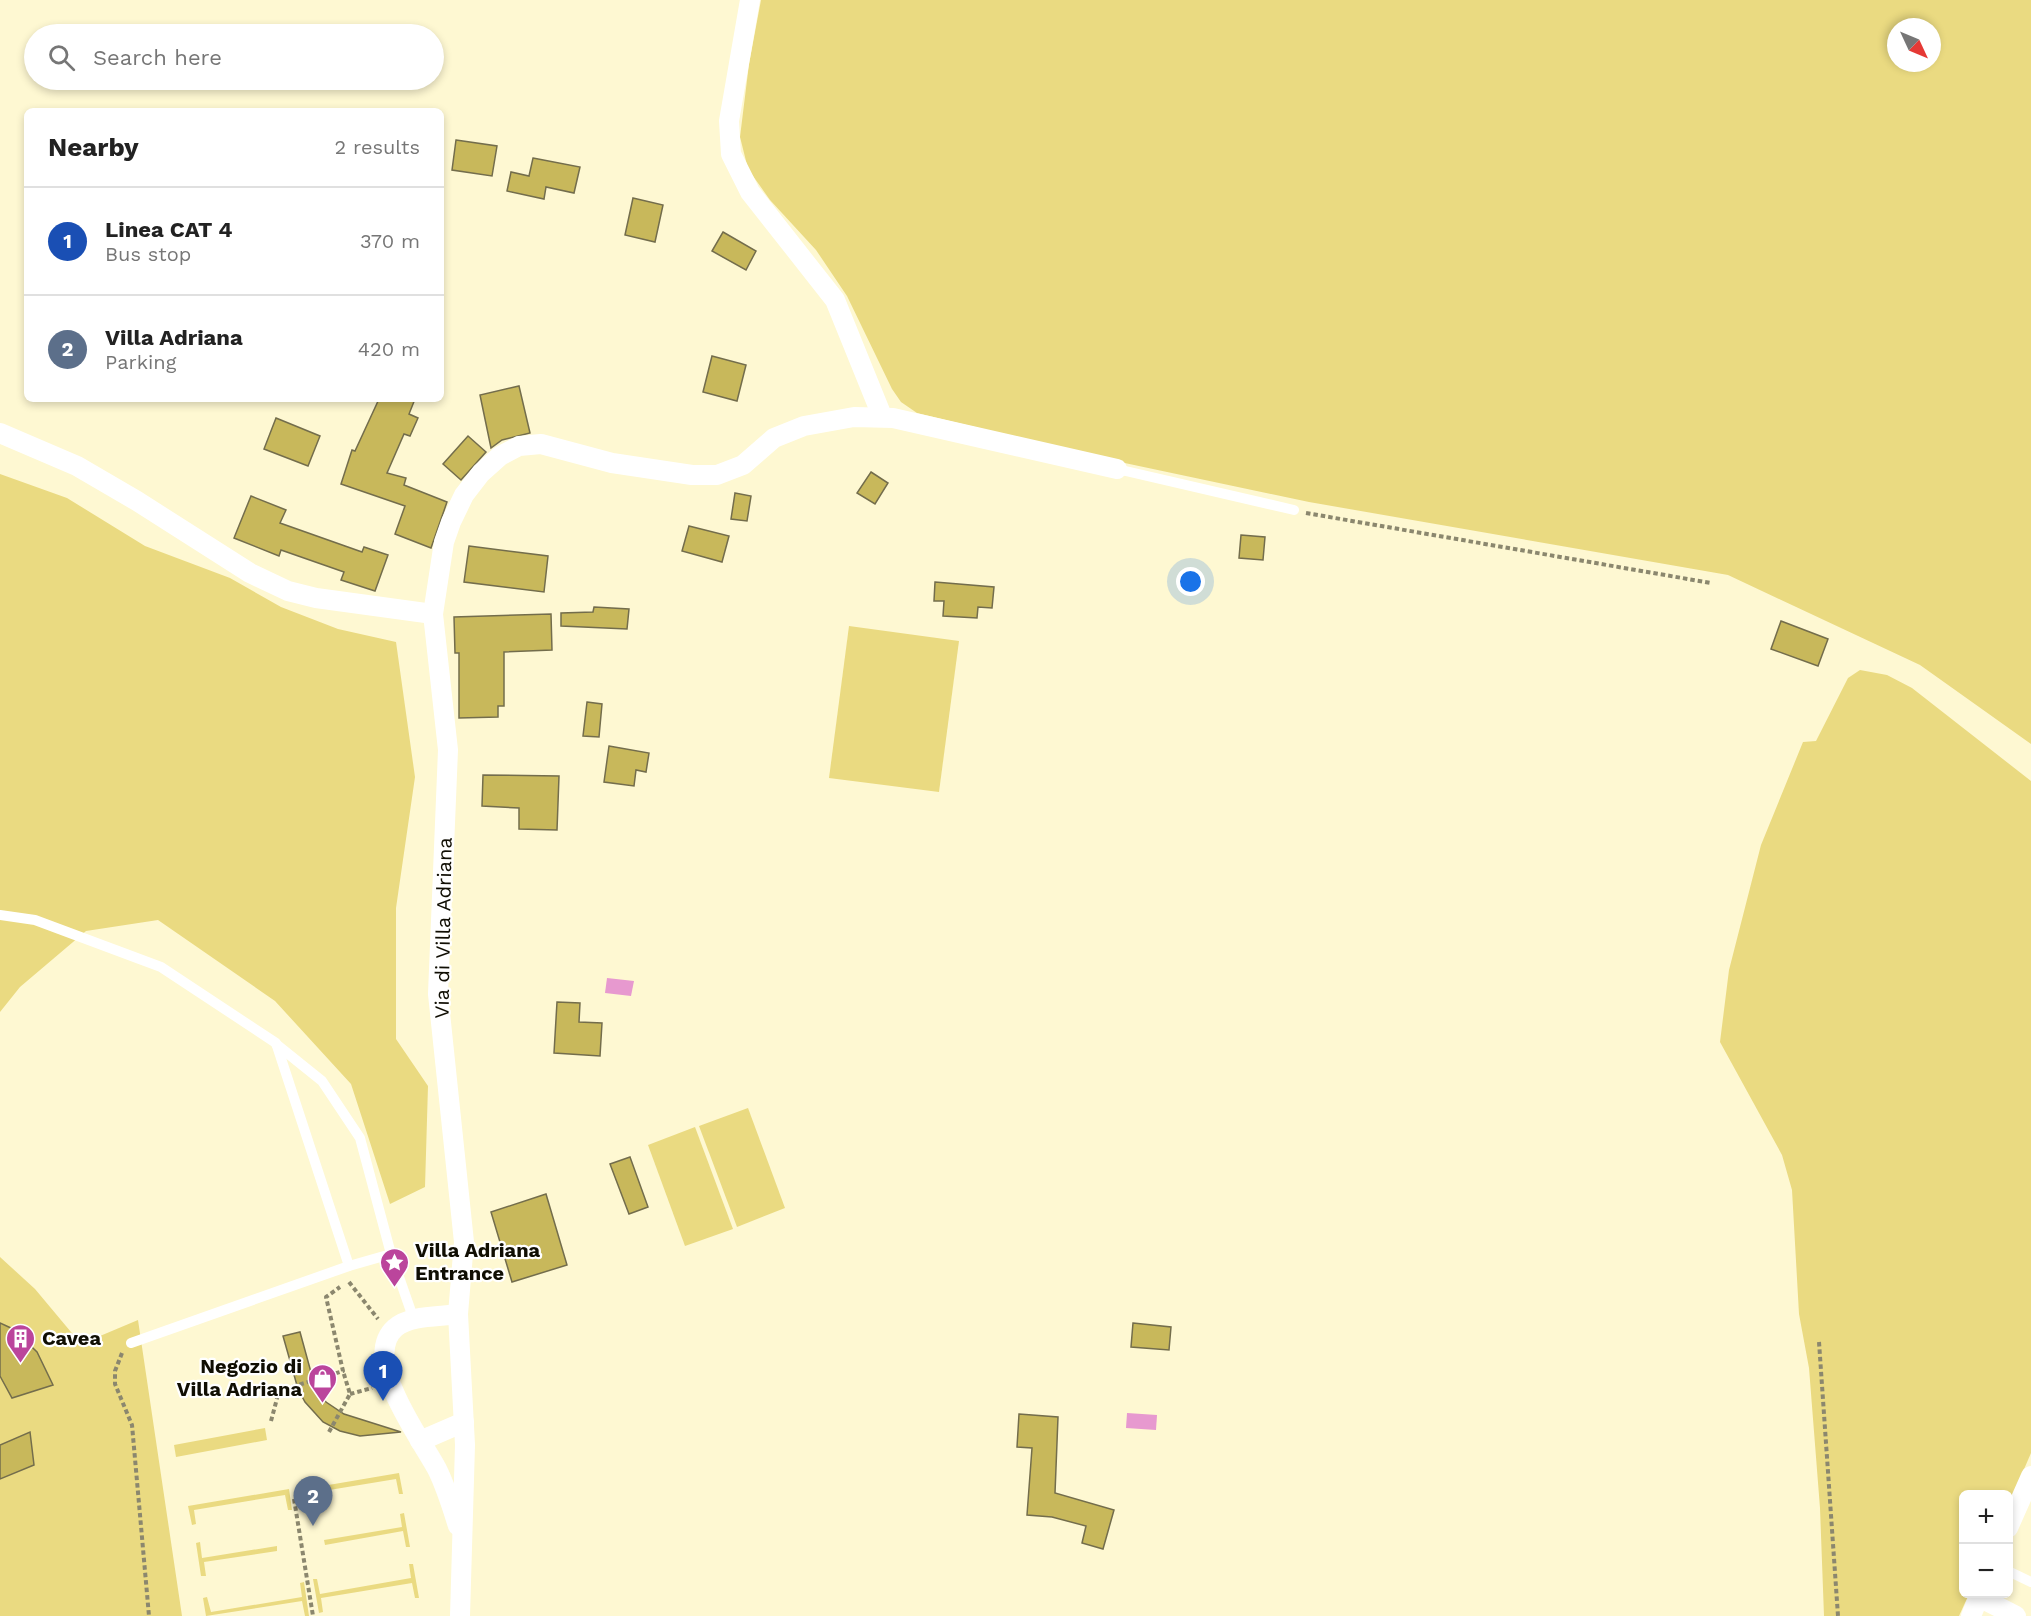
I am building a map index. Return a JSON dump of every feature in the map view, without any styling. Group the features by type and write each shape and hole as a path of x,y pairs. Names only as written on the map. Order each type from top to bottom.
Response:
{"street":[{"path":"750,0 729,121 731,154 750,192 835,300 882,416"},
{"name":"Via di Villa Adriana","path":"460,1616 465,1464 458,1314 464,1242 438,994 448,750 433,614 444,542 456,511 481,473 512,448 541,444 612,463 692,475 717,475 743,465 769,442 789,431 826,421 882,416 1117,469"},
{"path":"0,433 77,466 250,573 288,591 316,598 433,614"},
{"path":"390,1333 403,1322 458,1314"},
{"name":"Via di Villa Adriana","path":"390,1333 386,1347 388,1375 401,1410 439,1474 461,1533"},
{"path":"420,1441 464,1422"},
{"path":"2013,1517 2031,1476"},
{"path":"1971,1616 1979,1598"},
{"path":"1985,1598 2016,1616"}],"lane":[{"path":"1117,469 1294,510"},
{"path":"0,915 44,923 161,967 276,1043 322,1081 360,1138 391,1254 414,1320"},
{"path":"276,1043 349,1266"},
{"path":"131,1342 349,1266 391,1254"},
{"path":"2013,1573 2031,1582"}],"path":[{"path":"1294,510 1711,583"},
{"path":"349,1266 348,1281 390,1333"},
{"path":"329,1432 350,1394 326,1297 348,1281"},
{"path":"131,1342 119,1356 115,1384 132,1425 149,1616"},
{"path":"1819,1342 1838,1616"},
{"path":"271,1421 279,1391 343,1371"},
{"path":"294,1499 314,1616"}],"shaded area":[{"path":"761,0 2031,0 2031,744 1920,665 1728,575 1309,502 1120,462 917,413 901,402 892,389 847,296 816,250 770,200 748,169 740,137 749,64"},
{"path":"0,474 67,498 145,546 230,578 281,607 338,629 396,642 415,777 396,908 396,1039 428,1086 425,1187 390,1204 351,1084 275,1001 158,920 86,931 20,987 0,1012"},
{"path":"849,626 959,641 939,792 829,778"},
{"path":"1860,670 1887,675 1912,688 2031,781 2031,1453 2013,1495 2013,1490 1959,1490 1959,1598 1967,1598 1959,1616 1824,1616 1820,1508 1809,1368 1799,1314 1792,1190 1782,1155 1720,1042 1729,970 1761,845 1803,742 1816,741 1848,678"},
{"path":"607,978 634,981 631,996 605,993"},
{"path":"748,1108 785,1208 737,1227 699,1126"},
{"path":"695,1127 733,1229 685,1246 648,1145"},
{"path":"0,1257 35,1289 81,1344 138,1320 182,1616 0,1616"},
{"path":"1127,1413 1157,1415 1156,1430 1126,1428"},
{"path":"265,1428 267,1440 176,1457 174,1445"},
{"path":"399,1473 403,1494 399,1494 396,1479 305,1494 307,1508 302,1509 299,1490"},
{"path":"289,1489 292,1510 288,1510 285,1495 194,1510 196,1524 192,1525 188,1506"},
{"path":"404,1513 410,1547 406,1547 403,1531 325,1545 324,1540 402,1527 400,1514"},
{"path":"200,1542 202,1558 277,1546 277,1551 204,1562 206,1576 201,1576 196,1543"},
{"path":"409,1564 413,1564 419,1598 415,1598 412,1583 321,1598 323,1612 319,1613 313,1579 317,1579 320,1594 411,1578"},
{"path":"304,1582 309,1616 305,1616 302,1601 206,1616 203,1598 207,1597 211,1612 302,1597 300,1583"}],"building":[{"path":"456,140 497,146 492,176 452,170"},
{"path":"533,158 580,167 574,193 546,187 544,199 507,191 511,172 529,176"},
{"path":"633,198 663,205 655,242 625,235"},
{"path":"723,232 756,251 746,270 712,251"},
{"path":"712,356 746,365 737,401 703,392"},
{"path":"519,386 530,433 502,440 491,448 480,395"},
{"path":"378,402 414,402 409,414 418,418 410,436 404,434 387,473 406,478 404,485 447,502 431,548 395,534 405,506 341,484 352,450 355,451"},
{"path":"276,418 320,436 308,466 264,449"},
{"path":"468,436 486,452 461,480 443,464"},
{"path":"871,472 888,483 875,504 857,493"},
{"path":"735,493 751,496 747,521 731,519"},
{"path":"251,496 286,510 280,523 362,552 364,547 388,555 375,591 341,580 344,572 281,550 279,556 234,538"},
{"path":"689,526 729,536 722,562 682,551"},
{"path":"1241,535 1265,537 1263,560 1239,558"},
{"path":"469,546 548,556 544,592 464,582"},
{"path":"935,582 994,587 992,608 978,607 977,618 943,616 944,601 934,601"},
{"path":"594,607 629,609 627,629 561,626 561,613 593,612"},
{"path":"551,614 552,650 504,652 504,706 498,706 498,717 459,718 459,653 455,653 454,617"},
{"path":"1781,621 1828,639 1818,666 1771,649"},
{"path":"587,702 602,704 599,737 583,736"},
{"path":"609,746 649,753 646,772 636,770 634,786 604,782"},
{"path":"483,775 559,776 557,830 519,829 519,808 482,806"},
{"path":"557,1002 580,1003 579,1022 602,1023 600,1056 554,1053"},
{"path":"630,1157 648,1207 629,1214 610,1164"},
{"path":"546,1194 567,1265 512,1282 491,1212"},
{"name":"Cavea","path":"0,1323 13,1329 37,1352 53,1385 12,1398 0,1376"},
{"path":"1133,1323 1171,1327 1169,1350 1131,1347"},
{"path":"300,1332 315,1387 326,1402 344,1414 401,1432 360,1436 340,1431 323,1422 305,1402 298,1389 283,1336"},
{"path":"1019,1414 1058,1417 1055,1493 1114,1510 1103,1549 1082,1543 1086,1526 1052,1517 1027,1515 1032,1448 1017,1447"},
{"path":"30,1432 34,1465 0,1479 0,1445"}],"place":[{"name":"Villa Adriana Entrance","path":"394,1288"},
{"name":"Cavea","path":"21,1364"},
{"name":"Linea CAT 4","path":"383,1401"},
{"name":"Negozio di Villa Adriana","path":"323,1404"},
{"name":"Villa Adriana","path":"313,1526"}]}
